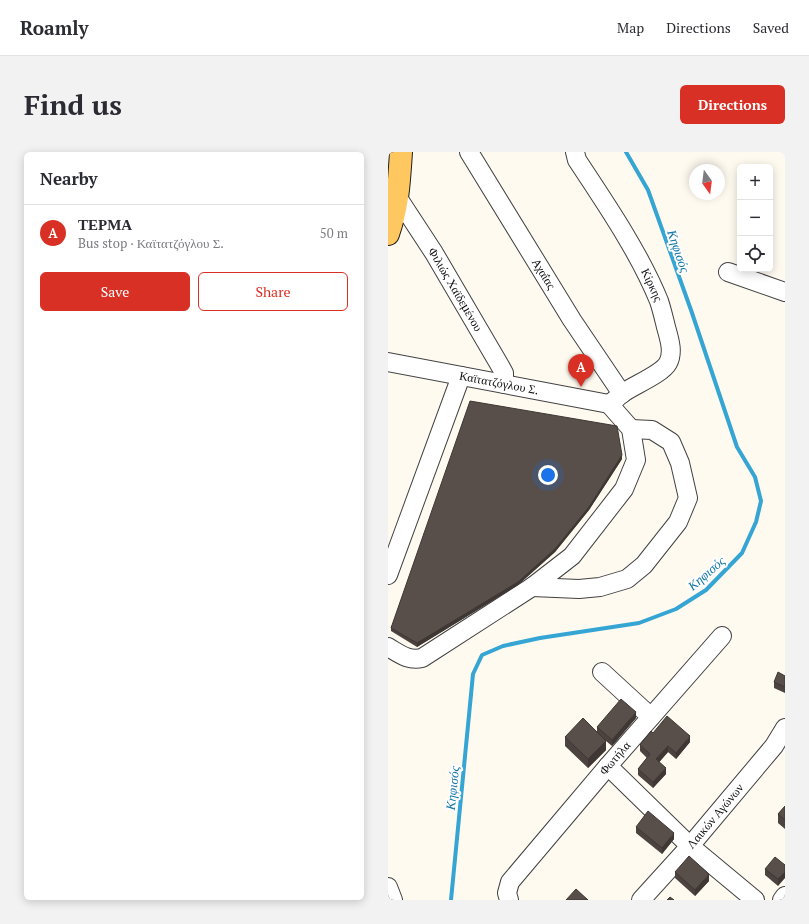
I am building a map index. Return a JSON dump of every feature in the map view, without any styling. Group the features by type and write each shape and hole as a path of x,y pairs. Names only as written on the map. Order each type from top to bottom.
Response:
{"main road":[{"path":"392,215 401,152"}],"street":[{"name":"Αχαΐας","path":"469,152 572,320 631,429"},
{"name":"Κίρκης","path":"575,152 577,160 613,214 651,284 659,302 670,341 671,352 668,363 661,370 616,399"},
{"name":"Φιλιώς Χαϊδεμένου","path":"392,215 415,224 504,373 504,384"},
{"path":"728,272 785,292"},
{"name":"Καϊτατζόγλου Σ.","path":"388,362 504,384 616,399"},
{"path":"388,575 461,376"},
{"path":"388,647 406,658 414,660 422,658 532,587 572,556 624,489 636,460 631,429 652,430 671,442 680,462 688,498 678,522 644,565 627,579 600,587 579,589 532,587"},
{"name":"Φωτήλα","path":"509,900 507,893 510,882 650,717 722,636"},
{"path":"602,672 650,717"},
{"name":"Λαικών Αγώνων","path":"641,900 690,846 774,746 785,728"},
{"path":"608,766 690,846 755,900"},
{"path":"388,887 393,900"},
{"path":"782,900 785,896"}],"building":[{"path":"470,401 617,426 622,455 589,507 555,549 518,582 417,643 391,628"},
{"path":"778,672 785,676 785,687 774,682"},
{"path":"621,699 636,712 612,740 597,727"},
{"path":"667,716 690,736 676,753 668,746 656,759 666,768 653,782 638,769 650,754 640,745 651,731 653,733"},
{"path":"583,718 606,741 588,759 565,737"},
{"path":"785,806 785,820 778,814"},
{"path":"648,811 674,833 662,848 636,827"},
{"path":"689,856 709,874 695,890 675,872"},
{"path":"775,857 785,865 785,872 778,879 765,869"},
{"path":"576,889 588,900 566,900"},
{"path":"670,897 674,900 667,900"}],"waterway":[{"name":"Κηφισός","path":"451,900 473,674 482,655 503,646 540,638 639,623 676,609 706,590 742,553 756,522 761,501 755,477 737,447 691,310 648,190 626,152"}],"place":[{"name":"ΤΕΡΜΑ","path":"581,387"}]}
